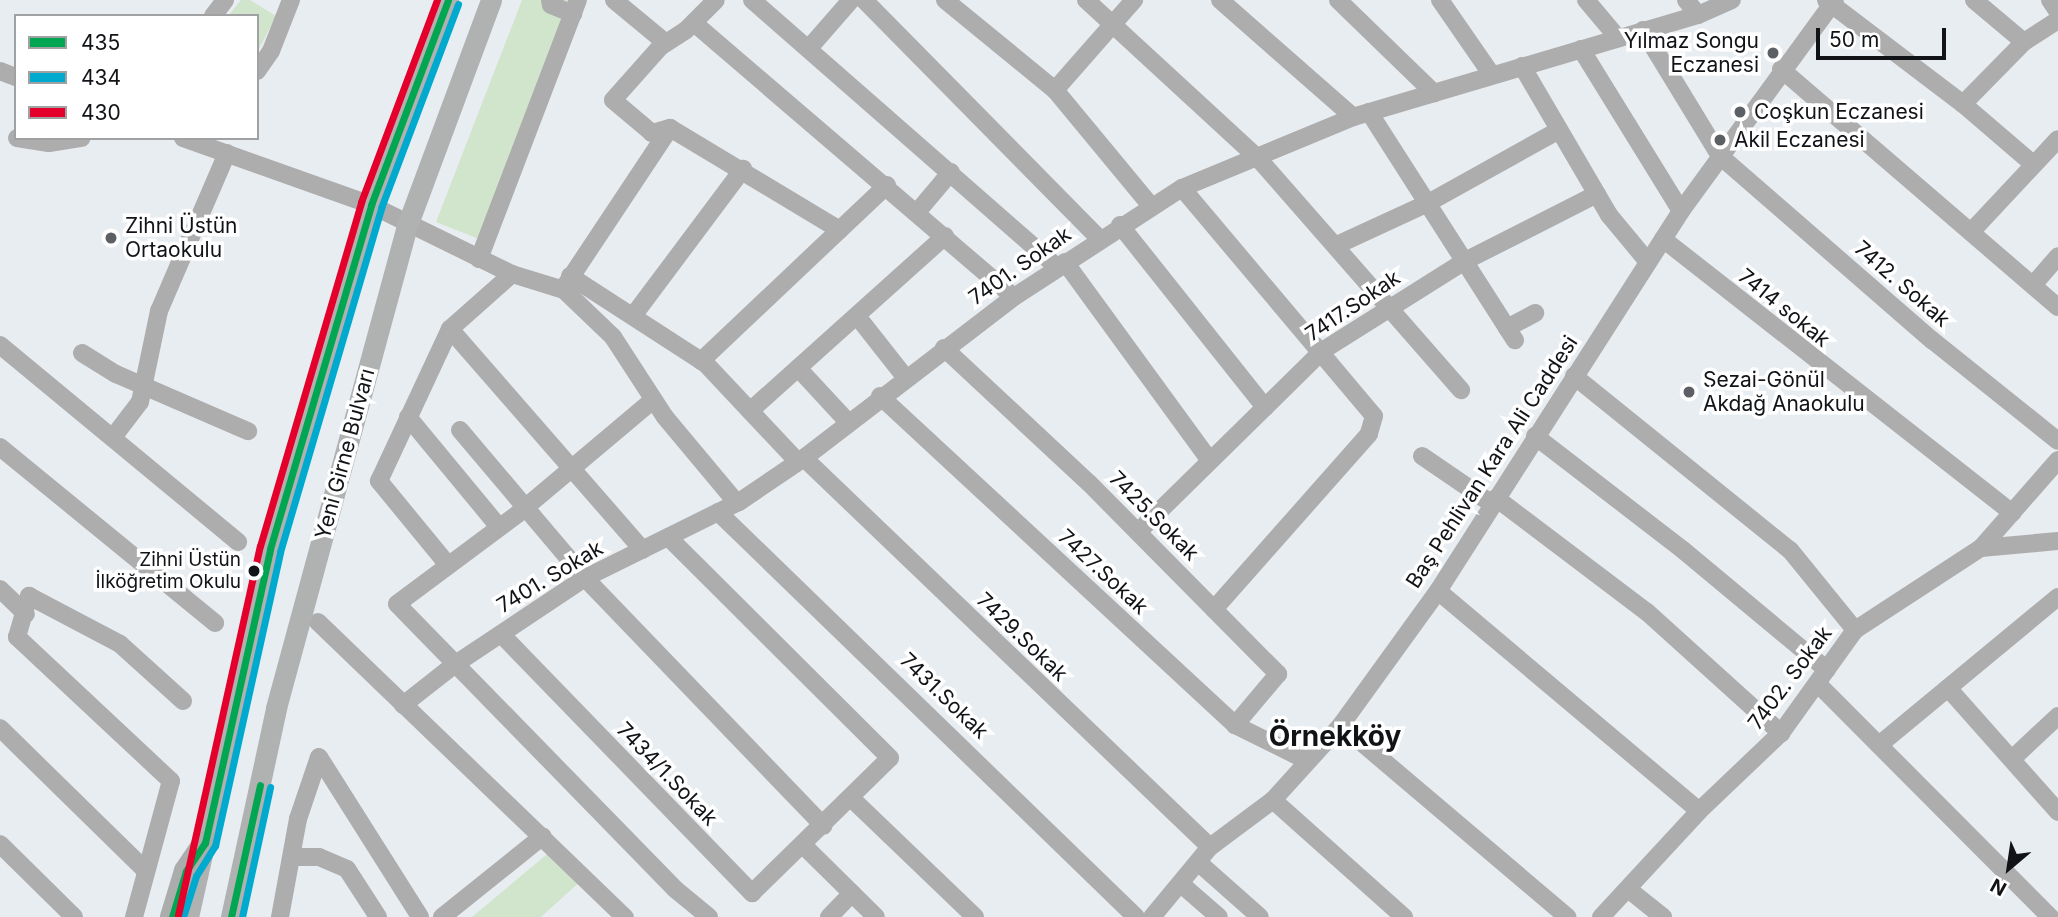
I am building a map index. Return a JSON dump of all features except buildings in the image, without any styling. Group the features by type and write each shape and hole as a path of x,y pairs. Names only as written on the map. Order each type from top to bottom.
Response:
{"highway":[{"path":"172,917 186,871 205,843"}],"main road":[{"name":"Yeni Girne Bulvarı","path":"188,917 270,549 371,205 449,0"},
{"name":"Yeni Girne Bulvarı","path":"232,917 276,708 407,226 491,0"}],"street":[{"path":"259,68 271,51 291,0"},
{"path":"479,259 576,7 551,5 550,0"},
{"path":"614,0 667,43"},
{"path":"752,0 1061,264 1210,461"},
{"path":"810,47 851,0"},
{"path":"864,0 1100,239"},
{"path":"945,0 1055,90 1150,205"},
{"path":"1086,0 1257,157 1337,245 1387,309 1461,390"},
{"path":"1055,90 1111,23 1134,0"},
{"path":"1220,0 1361,114 1428,203 1511,333 1535,313"},
{"path":"1338,0 1434,93"},
{"path":"1440,0 1492,75"},
{"path":"1586,0 1618,38"},
{"path":"1686,0 1698,15"},
{"name":"7401. Sokak","path":"403,705 454,665 585,578 737,503 801,460 847,421 1014,297 1150,205 1182,188 1361,114 1698,15 1732,0"},
{"path":"1974,0 2024,42"},
{"path":"2050,0 2058,12"},
{"path":"1831,1 1962,104 2033,164"},
{"name":"Baş Pehlivan Kara Ali Caddesi","path":"1152,917 1210,847 1273,800 1341,725 1438,591 1681,211 1831,1"},
{"path":"708,3 694,23 667,43 613,100 652,133 670,128 699,142 840,230"},
{"path":"1962,104 2024,42 2058,20"},
{"path":"694,23 918,211 1014,297"},
{"name":"7412. Sokak","path":"1643,30 1720,156 1932,340 2058,441"},
{"path":"1581,49 1681,211"},
{"path":"1522,66 1597,194 1648,262"},
{"path":"1781,69 2058,307"},
{"path":"567,283 670,128"},
{"path":"1337,245 1428,203 1559,130"},
{"path":"1971,232 2058,139"},
{"path":"30,140 50,143 69,140"},
{"path":"209,142 227,153 371,205 407,226 512,274 567,283 613,337 653,400 737,503"},
{"path":"114,436 140,402 159,311 227,153"},
{"path":"632,316 743,169"},
{"path":"918,211 951,172"},
{"path":"701,361 887,185"},
{"path":"1182,188 1369,405 1374,420 1369,433 1214,608"},
{"name":"7417.Sokak","path":"1138,532 1322,351 1465,261 1597,194"},
{"path":"1120,225 1265,407"},
{"path":"750,411 945,236"},
{"name":"7414 sokak","path":"1663,239 1839,381 2012,513"},
{"path":"2033,285 2058,256"},
{"path":"448,565 379,481 450,329 512,274"},
{"name":"7429.Sokak","path":"567,283 632,316 701,361 801,460 1210,847"},
{"path":"857,316 905,377"},
{"path":"450,329 643,550"},
{"path":"0,345 114,436 238,542"},
{"name":"7425.Sokak","path":"944,348 1138,532 1279,674 1235,725"},
{"path":"82,353 143,386 248,431"},
{"path":"798,368 847,421"},
{"path":"1574,376 1790,550 1855,630"},
{"name":"7427.Sokak","path":"880,396 1235,725 1308,761"},
{"path":"653,400 528,505 397,604 675,888 709,917"},
{"path":"408,417 499,527"},
{"path":"460,430 528,505 585,578 824,826"},
{"path":"1535,436 1683,550 1822,677 1879,745 2050,917"},
{"path":"0,447 215,623"},
{"path":"1422,456 1494,501 1647,612 1781,733"},
{"path":"1981,548 2058,460"},
{"name":"7431.Sokak","path":"718,512 1136,917"},
{"path":"667,537 890,758 804,846 876,917"},
{"name":"7402. Sokak","path":"1601,917 1699,811 1781,733 1855,630 1981,548 2058,541"},
{"path":"0,589 26,614"},
{"path":"1438,591 1699,811"},
{"path":"134,917 171,781 17,637 26,614 29,596 120,644 183,701"},
{"path":"1879,745 2058,597"},
{"path":"318,622 625,917"},
{"name":"7434/1.Sokak","path":"501,634 752,893 804,846"},
{"path":"1948,688 2058,812"},
{"path":"2012,759 2058,716"},
{"path":"1341,725 1567,917"},
{"path":"0,728 145,870"},
{"path":"280,917 298,819 319,757 420,917"},
{"path":"851,798 975,917"},
{"path":"1273,800 1404,917"},
{"path":"442,917 543,836"},
{"path":"0,844 74,917"},
{"path":"292,858 319,857 347,869 379,917"},
{"path":"1199,863 1260,917"},
{"path":"1181,884 1219,917"},
{"path":"1628,889 1663,917"},
{"path":"829,917 852,893"}],"green space":[{"path":"241,0 250,0 276,16 259,49 259,14 230,14"},
{"path":"522,0 583,0 489,243 436,222"},
{"path":"552,850 583,879 541,917 472,917"}],"transit line":[{"name":"430","path":"178,915 260,546 361,202 437,0"},
{"name":"435","path":"172,917 186,871 205,843 270,549 371,205 448,0"},
{"name":"434","path":"183,917 196,876 215,846 280,552 381,208 458,4"},
{"name":"435","path":"231,917 260,785"},
{"name":"434","path":"242,917 270,787"}],"place":[{"name":"Yılmaz Songu Eczanesi","path":"1773,53"},
{"name":"Coşkun Eczanesi","path":"1740,112"},
{"name":"Akil Eczanesi","path":"1720,140"},
{"name":"Zihni Üstün Ortaokulu","path":"111,238"},
{"name":"Sezai-Gönül Akdağ Anaokulu","path":"1689,392"},
{"name":"Zihni Üstün İlköğretim Okulu","path":"254,571"}],"district":[{"name":"Örnekköy","path":"1335,736"}]}
